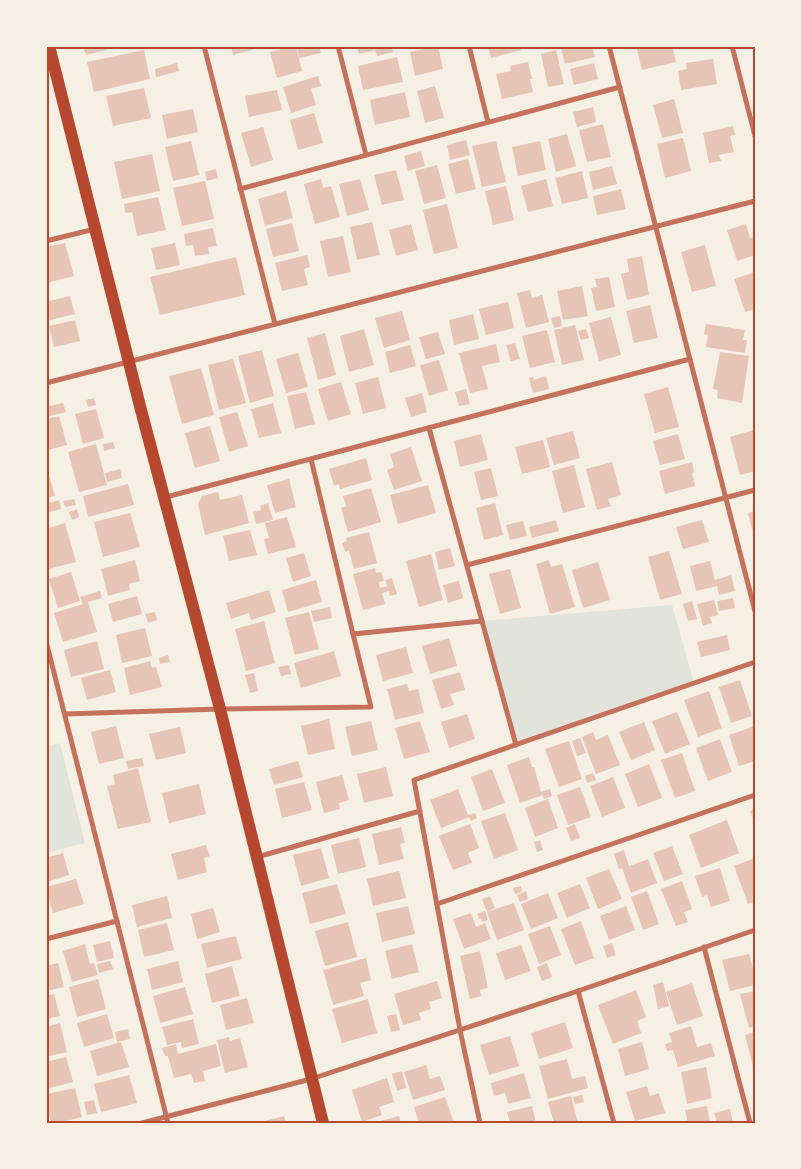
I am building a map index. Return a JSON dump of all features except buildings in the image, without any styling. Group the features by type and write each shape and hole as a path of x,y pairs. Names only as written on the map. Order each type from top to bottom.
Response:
{"main road":[{"path":"49,46 164,498 220,709 322,1123"}],"street":[{"path":"204,46 275,324"},
{"path":"338,46 366,155"},
{"path":"469,46 488,122"},
{"path":"609,46 755,611"},
{"path":"732,46 755,136"},
{"path":"240,189 620,86"},
{"path":"46,383 755,201"},
{"path":"46,241 95,229"},
{"path":"164,498 690,359"},
{"path":"429,428 516,745"},
{"path":"65,714 371,707 311,459"},
{"path":"467,565 755,490"},
{"path":"353,634 482,621"},
{"path":"46,641 168,1123"},
{"path":"480,1123 460,1030 414,780 755,662"},
{"path":"437,904 755,795"},
{"path":"257,857 420,811"},
{"path":"46,939 117,921"},
{"path":"142,1123 311,1079 578,991 755,930"},
{"path":"704,947 750,1123"},
{"path":"578,991 614,1123"}],"shaded area":[{"path":"672,605 694,683 516,745 482,621"},
{"path":"60,743 85,843 46,853 46,747"}]}
